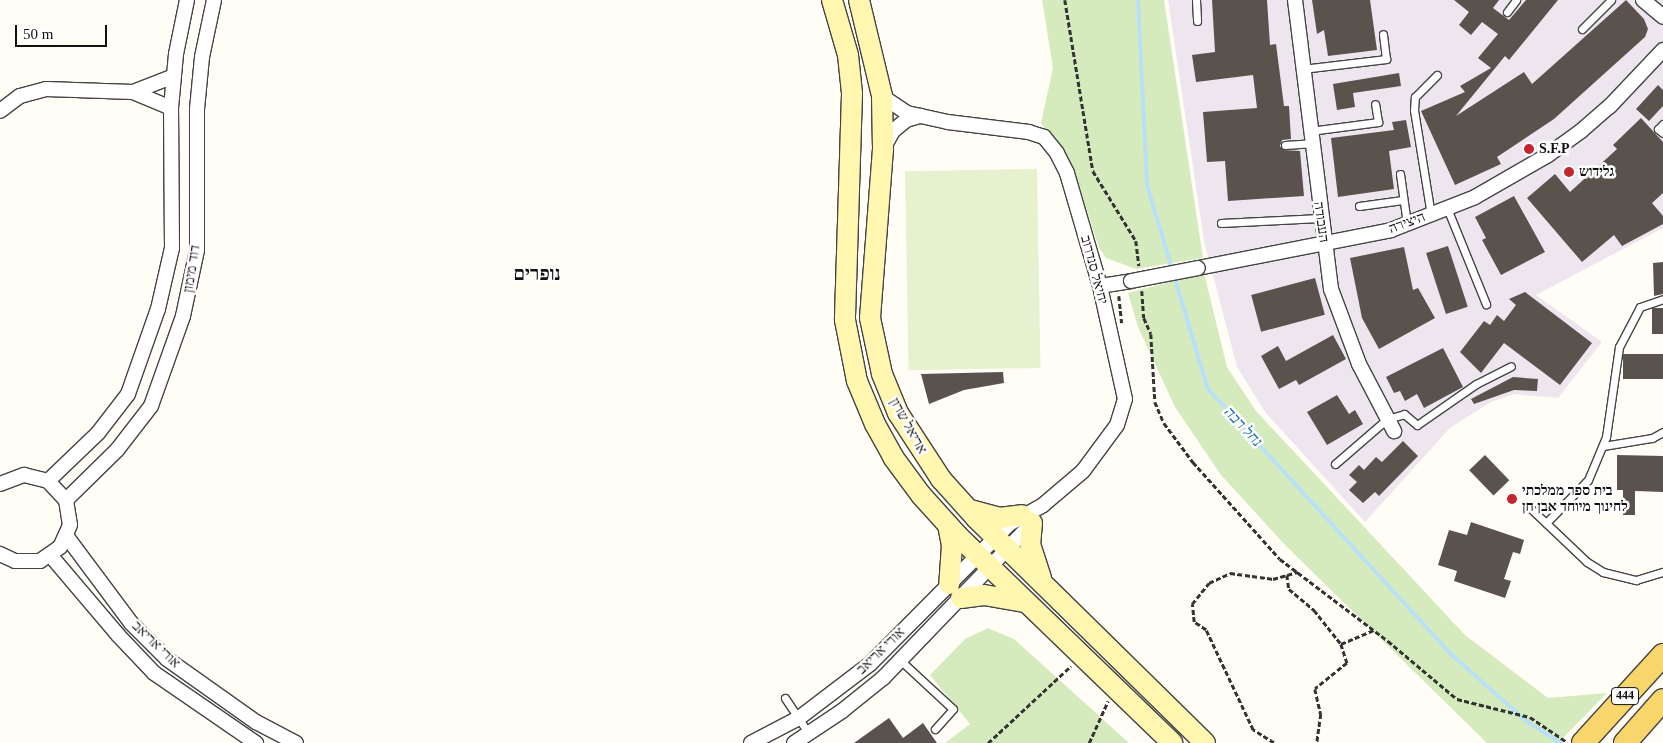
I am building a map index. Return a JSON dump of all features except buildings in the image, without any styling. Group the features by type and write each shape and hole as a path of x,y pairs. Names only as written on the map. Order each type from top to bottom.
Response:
{"main road":[{"name":"אריאל שרון","path":"832,0 848,55 852,94 845,320 857,381 893,457 948,525 1113,688 1172,743"},
{"name":"אריאל שרון","path":"859,0 882,96 883,149 870,318 882,374 915,443 968,510 1205,743"},
{"path":"968,510 999,518 1027,519 1032,550 1044,584"},
{"path":"948,525 952,545 955,591 1025,602"},
{"name":"444","path":"1580,741 1663,655"},
{"name":"444","path":"1625,743 1663,700"}],"street":[{"name":"דוד מימון","path":"48,481 98,433 128,394 147,344 166,280 172,248 171,108 174,76 187,0"},
{"name":"דוד מימון","path":"66,500 117,450 150,406 183,316 197,250 197,110 202,57 214,0"},
{"name":"העבודה","path":"1295,0 1320,218 1331,289 1340,319 1394,431"},
{"path":"1643,0 1663,17"},
{"name":"היצירה","path":"1100,286 1133,282 1324,245 1407,224 1475,197 1548,155 1610,106 1661,55"},
{"path":"133,92 174,76"},
{"path":"0,111 20,96 46,89 133,92 171,108"},
{"name":"יחיאל סנדרוב","path":"882,96 892,106 920,116 1029,132 1044,137 1067,173 1100,286 1125,399 1117,425 1083,471 1027,519 984,562"},
{"path":"883,149 893,131 906,120 920,116"},
{"path":"0,483 24,476 48,481 66,500 70,525 67,537 51,556 27,563 1,556"},
{"name":"יחיאל סנדרוב","path":"1002,543 1027,519"},
{"name":"אורי אריאב","path":"67,537 132,623 167,659 256,722 296,743"},
{"name":"אורי אריאב","path":"751,743 799,718 870,664 955,591 1002,543"},
{"name":"אורי אריאב","path":"51,556 118,635 154,673 256,743"},
{"name":"אורי אריאב","path":"794,743 842,711 900,660 955,591 984,562"}],"lane":[{"path":"1196,0 1197,21"},
{"path":"1507,12 1516,0"},
{"path":"1582,28 1611,0"},
{"path":"1302,69 1386,59 1383,34"},
{"path":"1430,215 1414,110 1415,97 1437,75"},
{"path":"1285,146 1310,137 1378,122 1376,104"},
{"path":"1663,124 1658,129 1663,133"},
{"path":"1400,174 1407,224"},
{"path":"1359,206 1403,200"},
{"path":"1447,208 1486,304"},
{"path":"1220,223 1320,218"},
{"path":"1546,523 1588,480 1603,446 1618,347 1640,307 1663,299"},
{"path":"1335,464 1387,419 1404,414 1417,424 1476,384 1511,366"},
{"path":"1603,446 1652,438 1663,432"},
{"path":"1528,506 1588,562 1603,572 1636,580 1663,572"},
{"path":"900,660 953,709 936,729"},
{"path":"785,698 809,734"}],"path":[{"path":"1065,0 1093,171 1136,241 1133,282 1123,332"},
{"path":"1133,282 1151,334 1155,402 1164,423 1193,462 1280,559 1374,630 1457,699 1530,717 1580,741"},
{"path":"1274,743 1253,730 1206,630 1194,622 1192,604 1209,582 1230,573 1273,579 1298,572"},
{"path":"1287,575 1289,589 1314,610 1341,644 1347,663 1315,689 1321,714 1318,743"},
{"path":"1341,644 1374,630"},
{"path":"988,743 1081,656"},
{"path":"1090,743 1113,688"}],"shaded area":[{"path":"1168,0 1663,0 1663,228 1536,295 1602,342 1558,398 1514,394 1491,402 1450,428 1365,522 1265,412 1237,367 1204,241"}],"green space":[{"path":"1042,0 1164,0 1203,258 1136,269 1106,258 1099,248 1073,167 1041,123 1053,68"},
{"path":"1037,169 1040,368 908,370 905,171"},
{"path":"1204,273 1227,367 1256,411 1465,635 1548,698 1607,693 1558,743 1487,743 1286,546 1221,475 1175,407 1138,327 1128,293"},
{"path":"988,628 1014,639 1129,743 945,743 970,724 930,675 965,639"}],"waterway":[{"name":"נחל רבה","path":"1138,0 1147,185 1208,389 1452,655 1526,721 1561,743"}],"place":[{"name":"S.F.P","path":"1529,149"},
{"name":"גלידוש","path":"1569,172"},
{"name":"בית ספר ממלכתי לחינוך מיוחד אבן חן","path":"1512,499"}],"district":[{"name":"נופרים","path":"537,274"}]}
